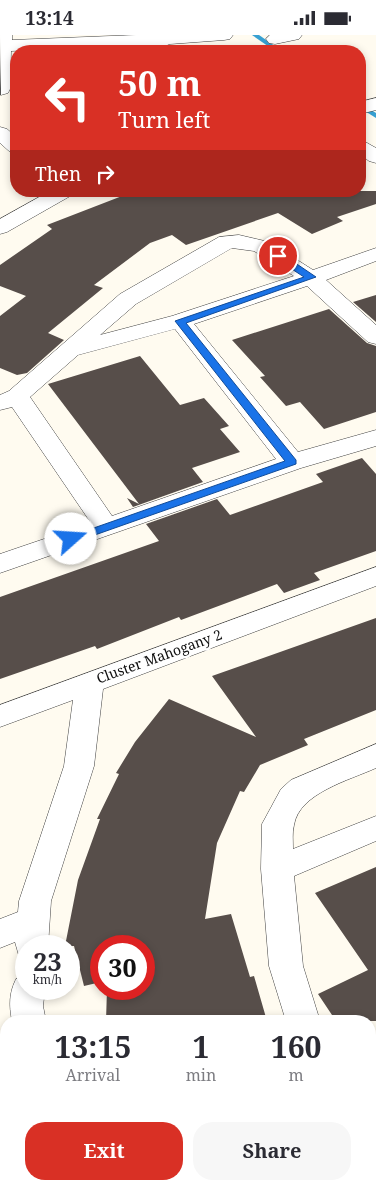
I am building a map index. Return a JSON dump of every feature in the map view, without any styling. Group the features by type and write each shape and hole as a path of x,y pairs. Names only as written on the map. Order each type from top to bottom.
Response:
{"street":[{"path":"6,88 3,41 168,39 224,35"},
{"path":"276,39 293,35"},
{"path":"152,45 168,39"},
{"path":"0,133 10,142"},
{"path":"0,228 54,197"},
{"path":"107,527 9,400 128,299 227,242 238,240 262,245 311,277 376,337"},
{"path":"70,350 180,321 376,254"},
{"path":"180,321 292,462"},
{"path":"0,564 292,462 376,438"},
{"name":"Cluster Mahogany 2","path":"0,934 32,933 35,901 78,766 90,681 376,576"},
{"path":"0,716 90,681"},
{"path":"301,1015 286,966 277,869 278,824 292,797 302,788 376,755"},
{"path":"277,869 376,828"},
{"path":"27,1000 28,1015"}],"building":[{"path":"366,191 376,191 376,204 337,217 343,221 312,234 278,213 186,245 172,235 150,243 94,285 103,288 48,333 64,340 27,373 17,375 0,368 0,316 26,296 0,286 0,265 52,229 47,225 119,197 366,197"},
{"path":"376,295 376,322 353,302"},
{"path":"329,309 367,343 376,346 376,412 324,429 300,402 286,406 260,377 265,376 232,340"},
{"path":"140,356 180,405 204,398 229,426 220,429 240,452 192,468 203,482 133,507 127,498 139,504 48,384"},
{"path":"362,458 376,474 376,551 314,573 320,580 284,593 277,584 181,620 179,617 97,649 95,646 0,679 0,597 159,541 146,524 217,499 230,515 323,482 316,474"},
{"path":"376,618 376,710 304,739 308,745 260,765 244,792 240,791 217,843 205,919 231,914 250,977 254,976 265,1015 106,1015 107,1000 155,1000 155,935 90,935 90,985 84,986 80,970 80,935 67,935 78,880 100,819 97,819 119,774 116,773 135,742 169,699 256,737 212,676"},
{"path":"376,867 376,1015 332,1015 318,994 368,970 315,893"}],"waterway":[{"path":"255,35 270,45"},
{"path":"366,109 376,116"}],"route":[{"path":"71,539 292,462 180,321 311,277 278,256"}]}
